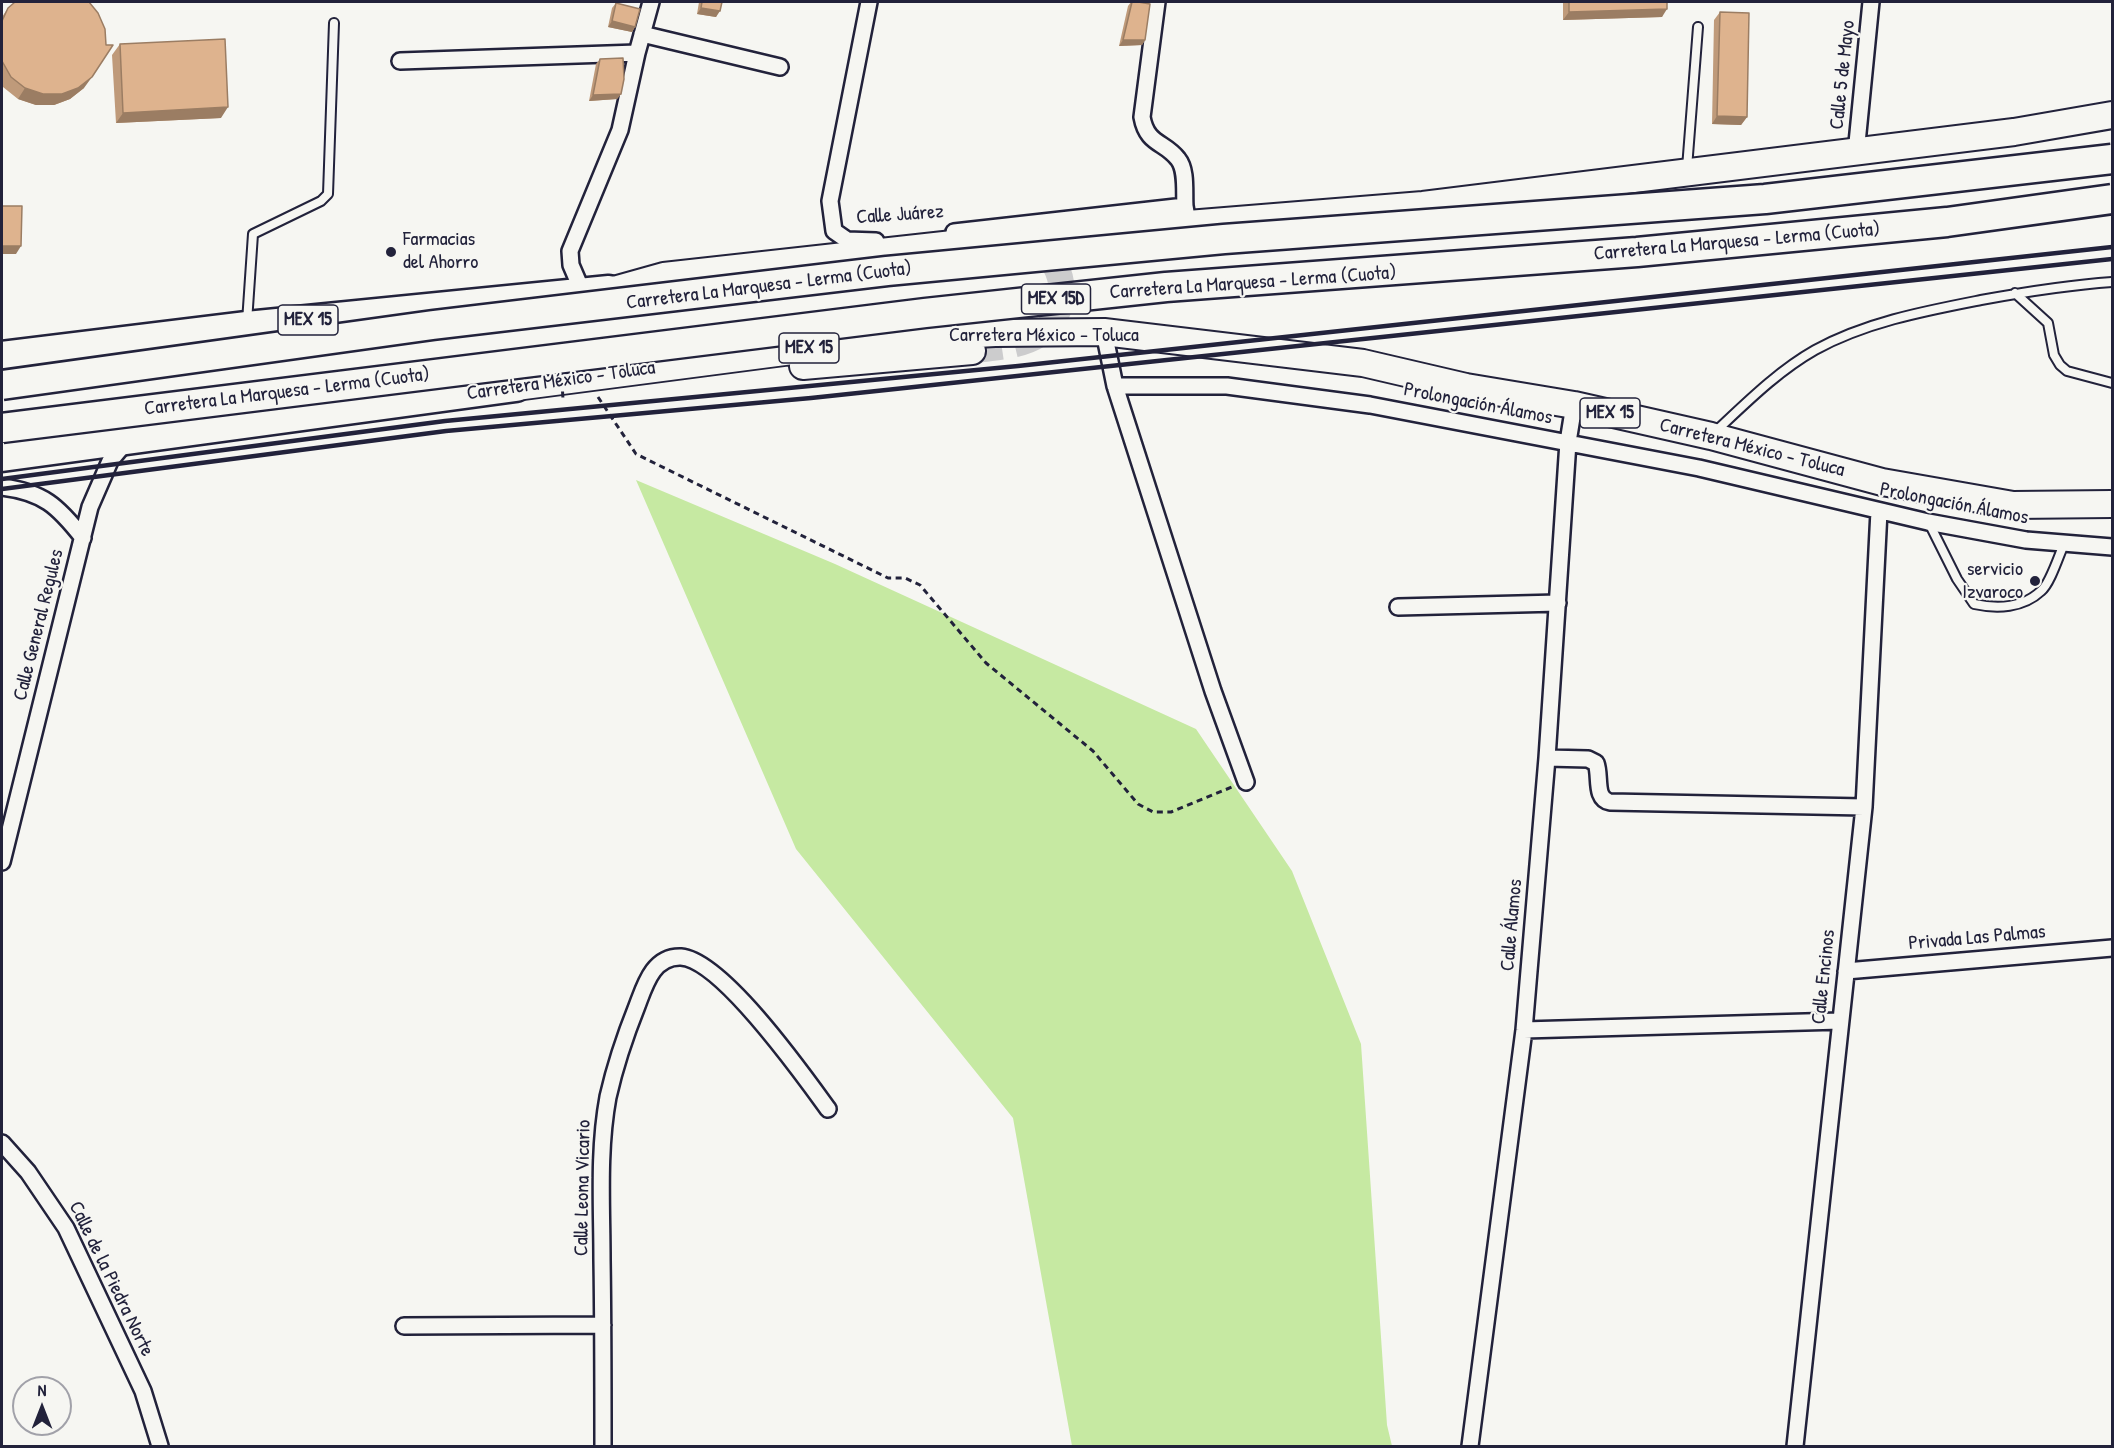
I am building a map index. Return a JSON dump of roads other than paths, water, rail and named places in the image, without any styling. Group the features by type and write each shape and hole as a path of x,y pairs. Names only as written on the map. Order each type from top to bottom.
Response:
{"highway":[{"name":"Carretera La Marquesa - Lerma (Cuota)","path":"2,385 433,325 887,271 1224,239 1765,199 2112,159"},
{"name":"Carretera La Marquesa - Lerma (Cuota)","path":"2,428 925,313 1166,287 1661,250 1947,222 2112,199"},
{"name":"MEX 15","path":"2,356 247,326 615,290"},
{"name":"Carretera México - Toluca","path":"2,457 516,387"}],"main road":[{"name":"MEX 15","path":"615,290 1187,215 1424,205 1856,153 2013,132 2112,115"},
{"path":"615,290 664,276 971,242"},
{"name":"Carretera México - Toluca","path":"516,387 884,339 995,333 1104,332 1363,363 1466,387 1574,405 1711,436 1882,482 2013,505 2112,504"},
{"path":"516,387 660,383 810,365 976,350"}],"street":[{"path":"583,293 571,265 570,251 620,130 651,2"},
{"name":"Calle Juárez","path":"869,2 830,201 831,223 837,234 847,240 868,242 1187,215"},
{"path":"1157,2 1142,117 1148,135 1179,160 1183,168 1187,215"},
{"name":"Calle 5 de Mayo","path":"1856,153 1871,2"},
{"path":"642,34 780,68"},
{"path":"400,61 637,53"},
{"path":"1104,332 1115,386 1213,691 1246,782"},
{"name":"Prolongación Álamos","path":"1115,386 1227,386 1370,405 1699,468 1928,522 2064,544 2112,547"},
{"name":"Calle Álamos","path":"1470,1446 1524,1030 1558,603 1568,442 1574,405"},
{"name":"Calle General Regules","path":"2,862 98,483 110,461 129,439"},
{"name":"Calle General Regules","path":"2,487 20,489 54,503 83,538"},
{"name":"Calle Encinos","path":"1795,1446 1864,807 1879,511"},
{"path":"1398,606 1558,603"},
{"path":"1546,758 1588,759 1596,763 1600,796 1610,802 1864,807"},
{"name":"Privada Las Palmas","path":"1846,971 2112,948"},
{"name":"Calle Leona Vicario","path":"603,1446 602,1140 618,1056 643,990 661,961 668,958 690,959 723,983 782,1045 828,1108"},
{"path":"1524,1030 1840,1021"},
{"name":"Calle de la Piedra Norte","path":"2,1143 28,1172 66,1228 143,1391 160,1446"},
{"path":"404,1326 603,1325"}],"lane":[{"path":"247,326 250,241 253,234 321,201 328,194 334,23"},
{"path":"1687,172 1698,27"},
{"path":"1711,436 1753,395 1816,349 1913,313 2015,293 2112,282"},
{"path":"2015,293 2048,323 2054,355 2060,365 2067,371 2112,383"},
{"path":"1928,522 1957,579 1974,604 1994,608 2022,603 2043,590 2064,544"}],"tunnel":[{"path":"976,350 1013,345 1032,339 1047,328 1055,318 1062,295 1058,272 1052,261 1034,245"}],"railway":[{"path":"2,479 445,421 1018,366 2112,247"},
{"path":"2,489 446,431 811,398 2112,259"}],"place":[{"name":"Farmacias del Ahorro","path":"391,252"},
{"name":"servicio Izvaroco","path":"2035,581"}]}
